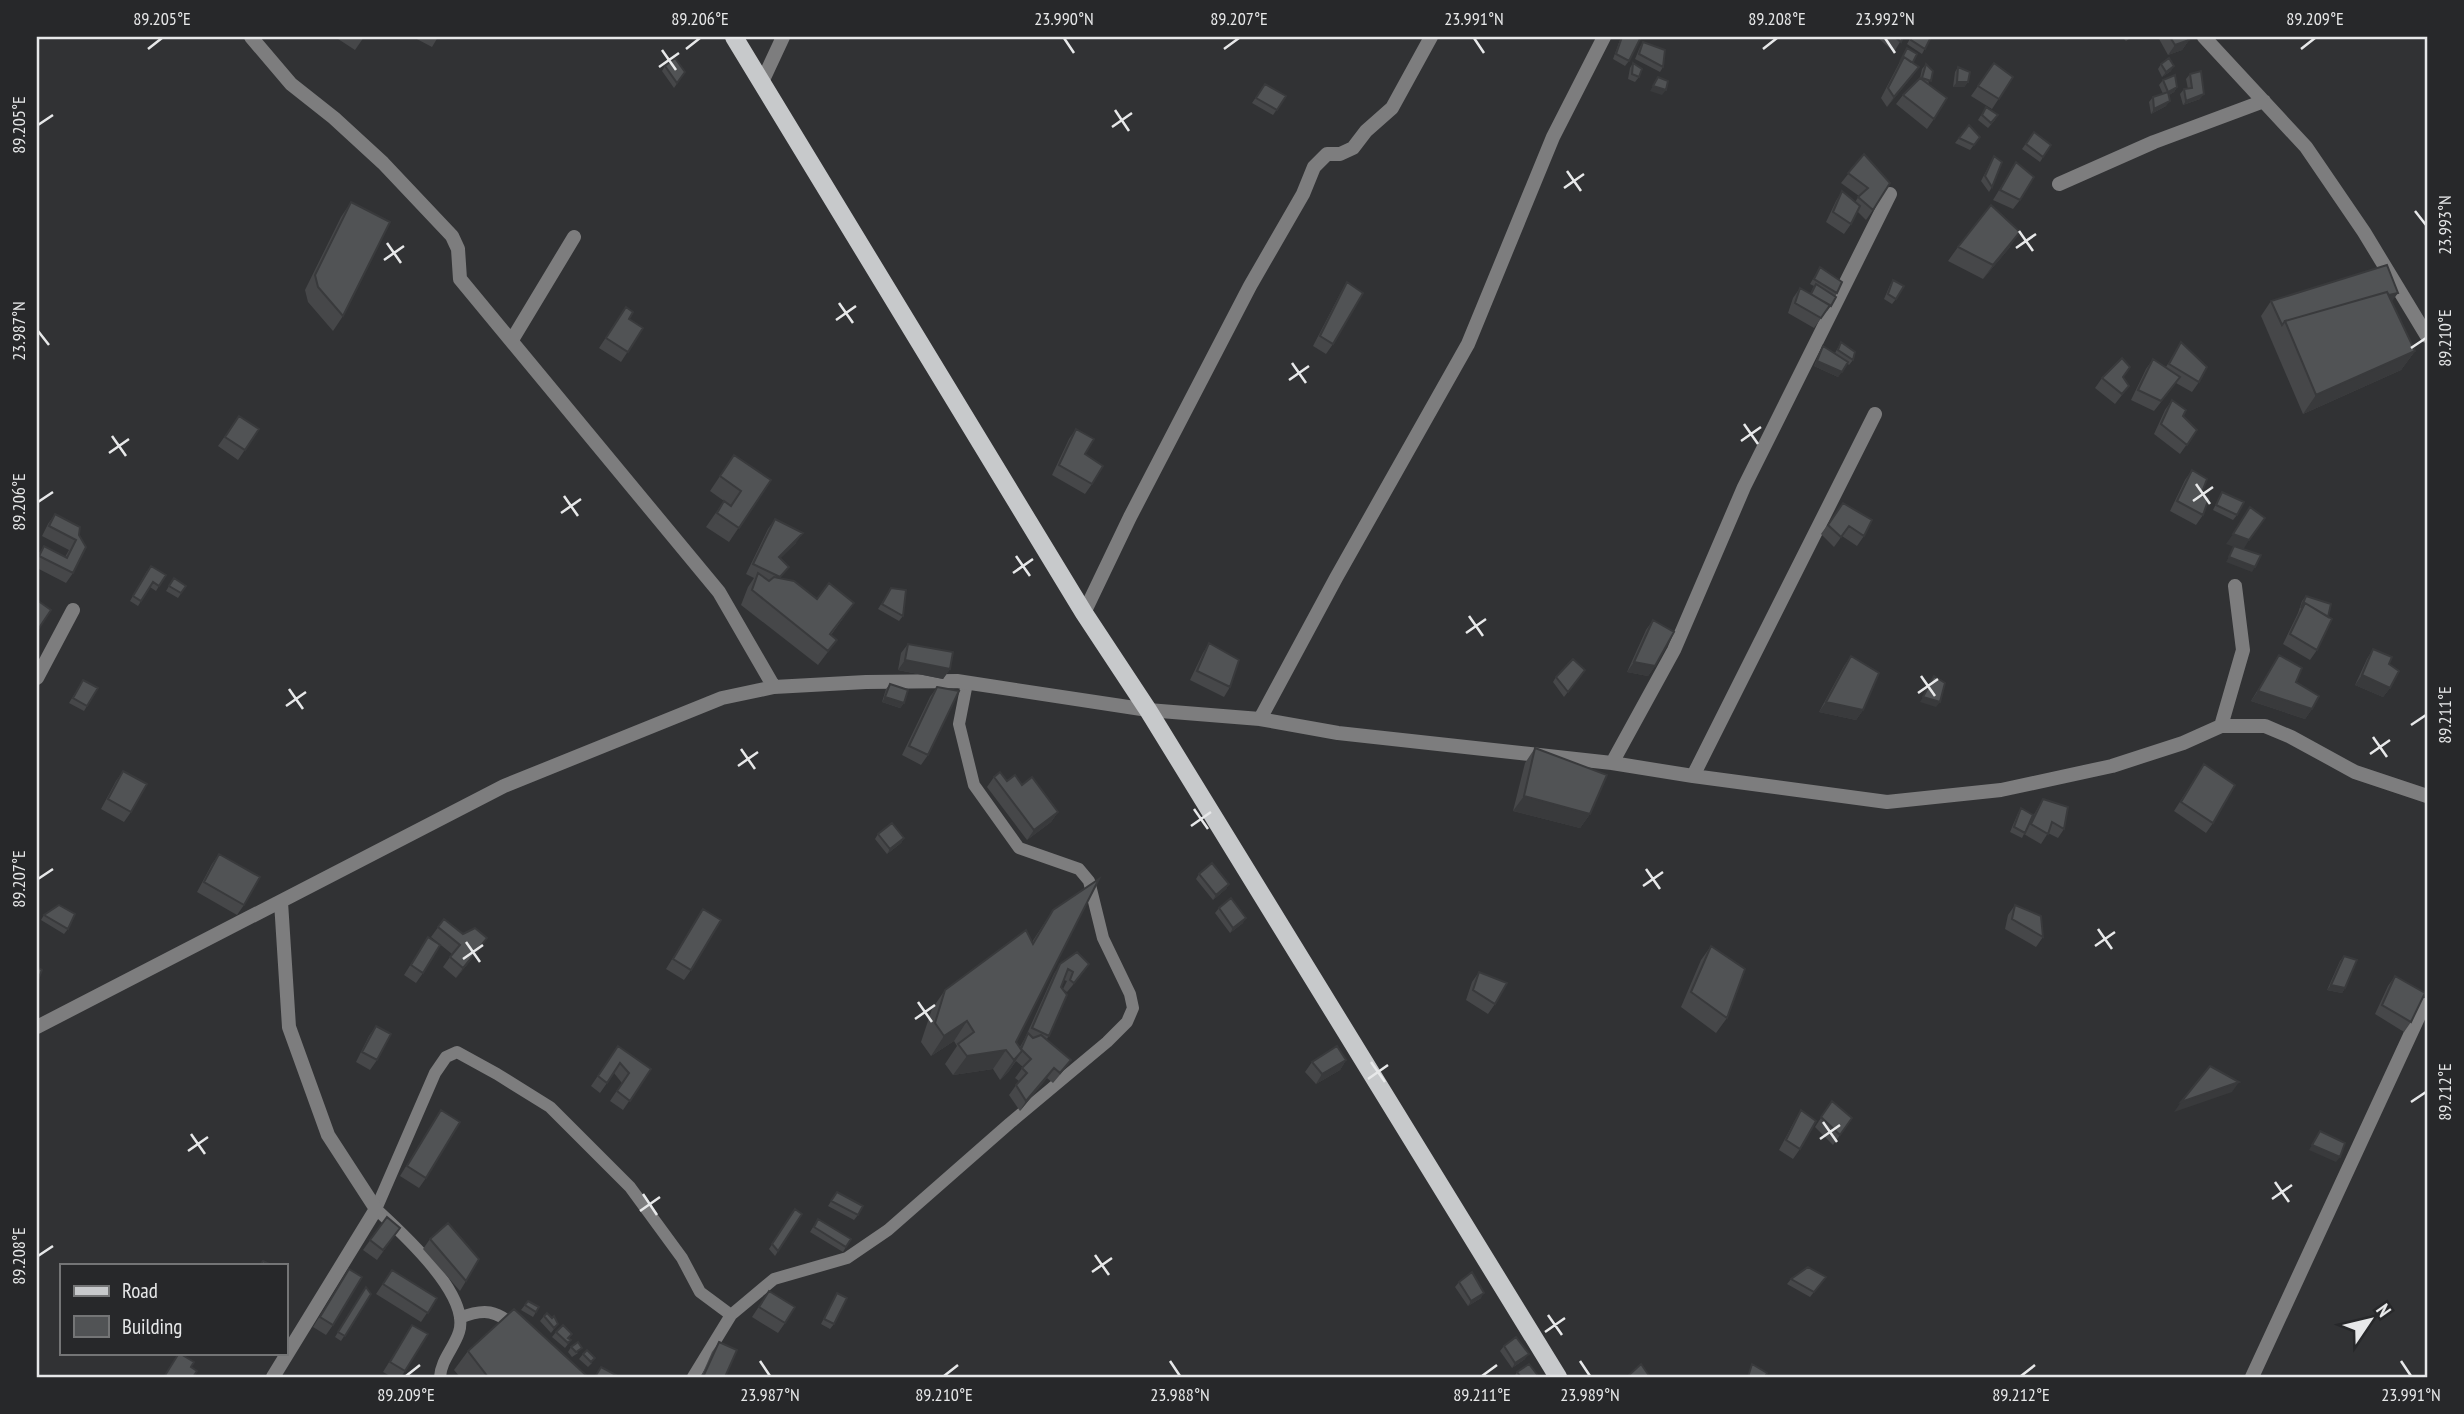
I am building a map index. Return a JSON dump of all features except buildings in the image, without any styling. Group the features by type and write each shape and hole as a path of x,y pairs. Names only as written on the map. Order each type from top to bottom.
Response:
{"main road":[{"path":"734,37 1084,613 1147,710 1558,1377"}],"street":[{"path":"251,37 291,84 374,154 452,236 458,249 460,279 719,592 774,687"},
{"path":"762,82 783,37"},
{"path":"1084,613 1130,517 1250,286 1303,194 1314,167 1327,154 1340,154 1353,148 1366,131 1392,108 1431,37"},
{"path":"1260,719 1335,578 1468,344 1553,137 1604,37"},
{"path":"2204,37 2306,147 2364,232 2427,336"},
{"path":"2059,184 2154,142 2264,101"},
{"path":"1612,762 1674,650 1744,487 1890,194"},
{"path":"512,340 574,237"},
{"path":"1693,776 1875,414"},
{"path":"2221,726 2243,650 2235,586"},
{"path":"37,678 73,610"},
{"path":"37,1027 504,786 722,698 774,687 866,682 967,683 1147,710 1260,719 1338,733 1612,762 1693,776 1887,802 2001,790 2112,766 2183,743 2221,726 2265,726 2355,772 2427,796"},
{"path":"273,1377 376,1209 328,1135 289,1027 281,902"},
{"path":"2252,1377 2424,1005"}],"lane":[{"path":"692,1377 731,1315 774,1279 847,1258 888,1230 1010,1122 1107,1042 1127,1022 1133,1008 1130,994 1103,938 1089,881 1079,869 1019,848 974,785 959,724 967,683"},
{"path":"440,1377 442,1364 460,1331 457,1302 413,1242 376,1209 435,1073 446,1057 457,1052 550,1107 630,1187 682,1258 700,1292 731,1315"},
{"path":"460,1318 480,1310 506,1319 524,1335"}]}
